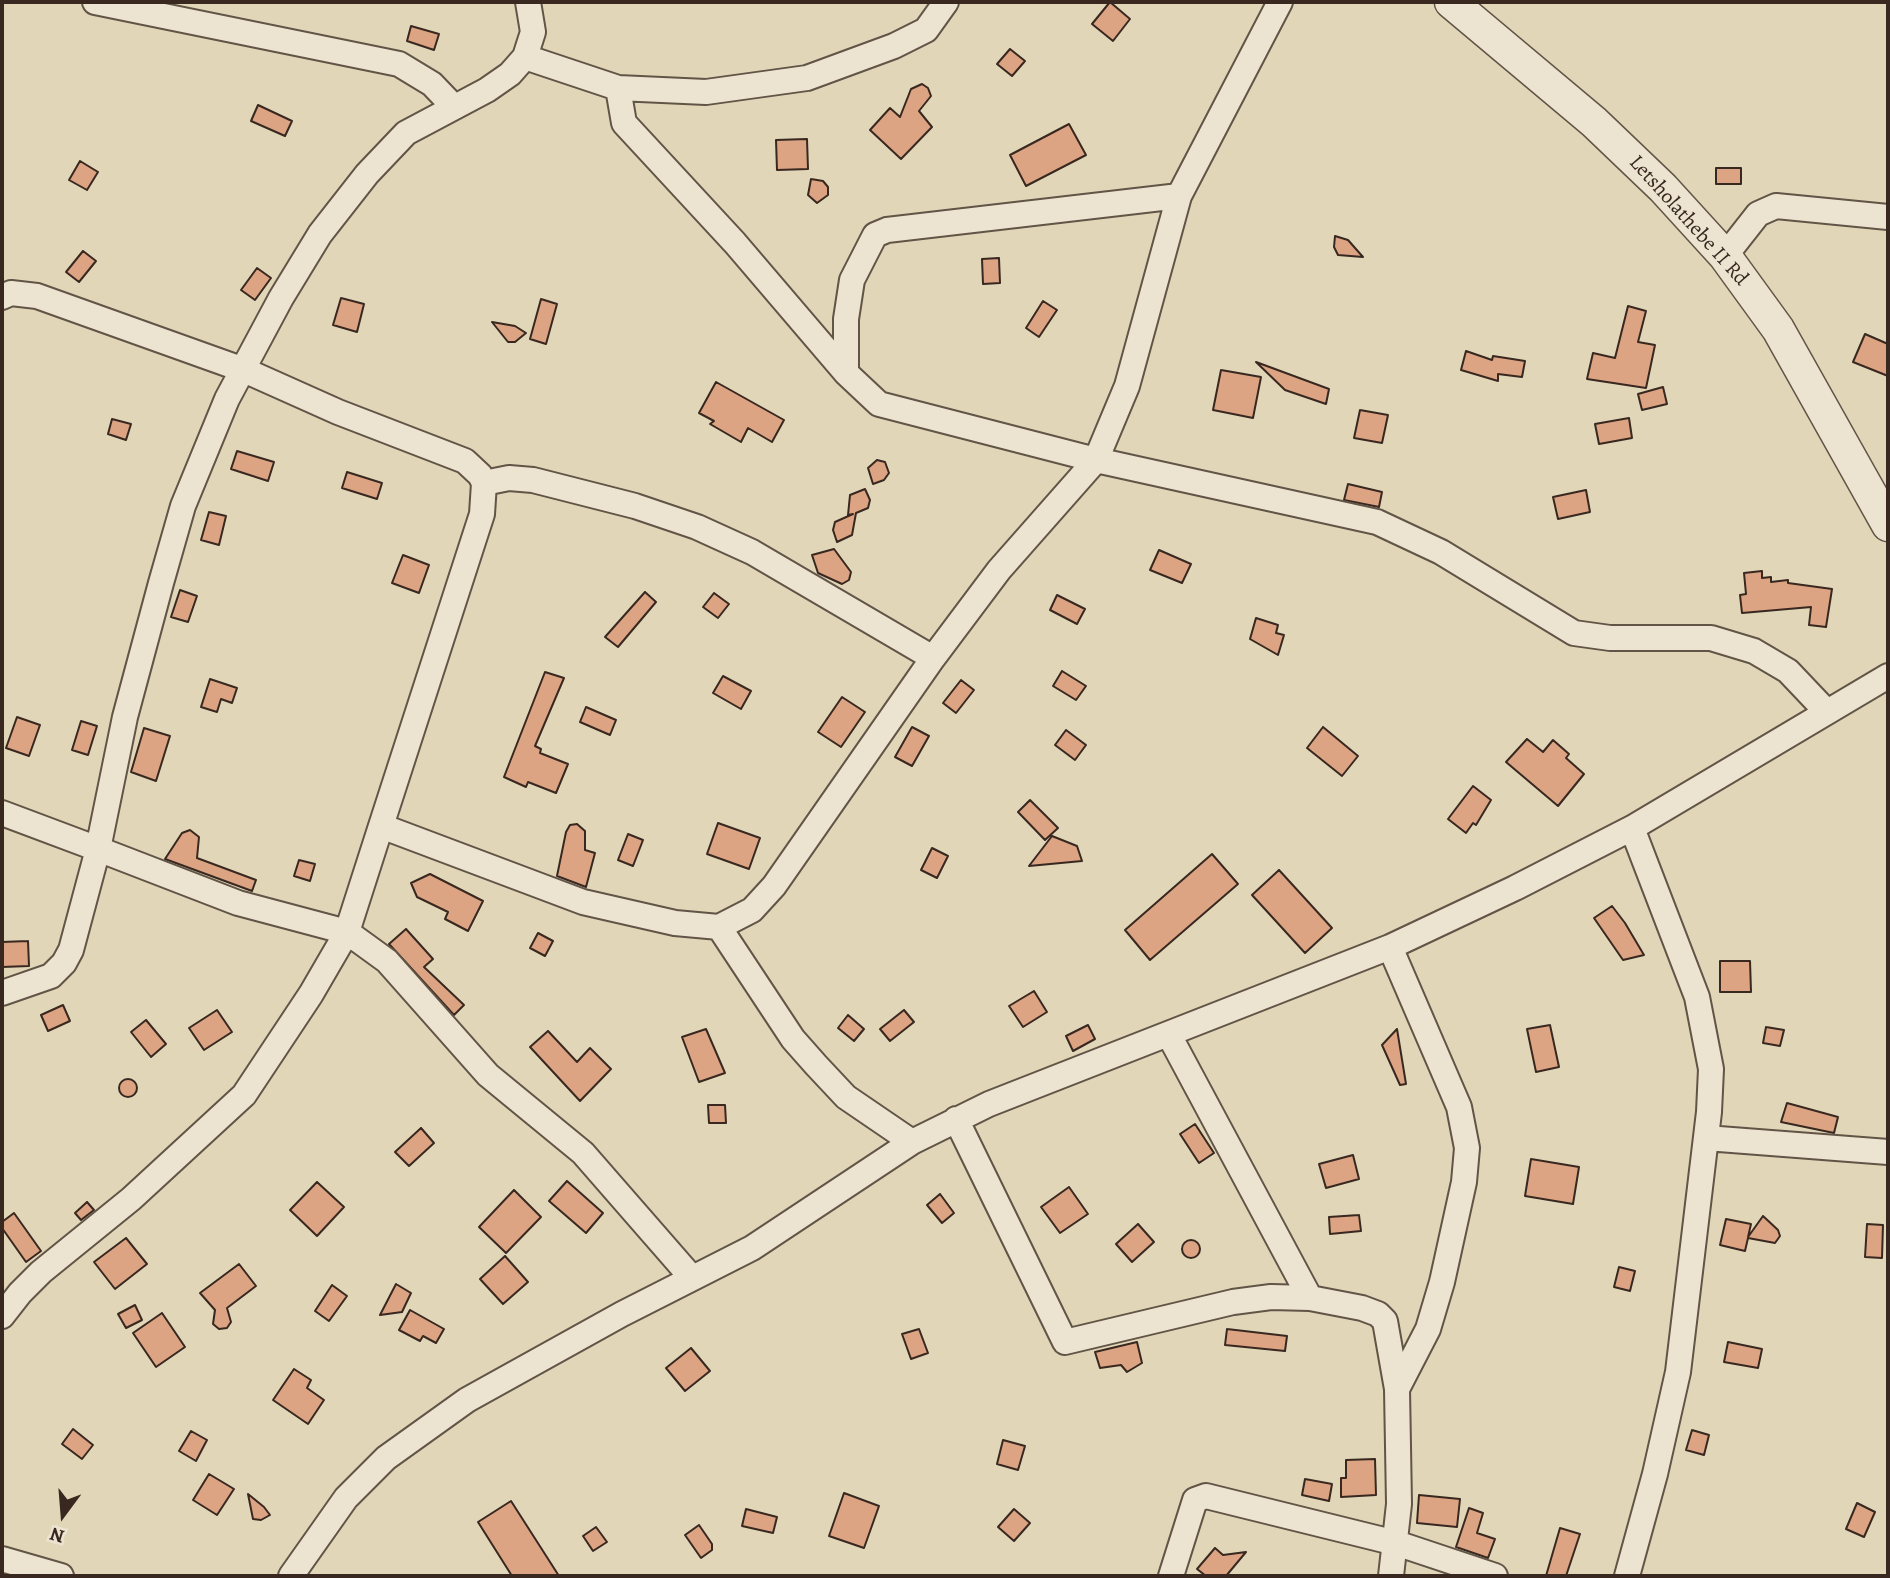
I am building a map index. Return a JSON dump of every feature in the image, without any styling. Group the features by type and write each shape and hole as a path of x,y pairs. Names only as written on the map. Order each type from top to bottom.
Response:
{"street":[{"path":"95,2 398,64 432,85 454,107"},
{"path":"2,993 51,976 64,963 71,950 98,849 125,718 183,506 209,438 281,298 320,234 367,174 407,133 487,90 510,74 525,57 533,32 528,2"},
{"path":"525,57 618,89 706,92 807,78 894,46 926,30 946,2"},
{"path":"381,826 583,902 674,923 719,927 751,910 765,898 933,658 999,570 1097,460 1127,386 1179,196 1280,2"},
{"name":"Letsholathebe II Rd","path":"1451,2 1594,122 1663,188 1724,256 1778,329 1888,525"},
{"path":"618,89 624,123 735,243 846,373 871,398 887,408 1097,460 1377,522 1441,552 1574,634 1610,638 1711,638 1754,651 1788,671 1825,710"},
{"path":"846,373 846,319 852,279 874,235 887,230 1179,196"},
{"path":"1724,256 1758,214 1776,206 1888,217"},
{"path":"2,297 11,293 37,296 244,370 338,412 465,461 480,475 484,483 482,514 347,932 311,994 244,1095 131,1199 34,1279 2,1316"},
{"path":"484,483 509,478 533,480 635,506 697,527 752,552 933,658"},
{"path":"290,1576 346,1498 386,1458 467,1400 752,1248 811,1212 912,1142 956,1119 1391,947 1515,888 1632,828 1825,710 1888,676"},
{"path":"2,813 238,903 347,932 387,961 488,1075 583,1153 692,1278"},
{"path":"1627,1576 1655,1474 1678,1372 1706,1138 1710,1069 1702,1018 1632,828"},
{"path":"719,927 793,1039 816,1065 846,1097 912,1142"},
{"path":"1391,947 1459,1107 1467,1148 1464,1182 1442,1282 1427,1329 1397,1389"},
{"path":"1169,1035 1310,1297"},
{"path":"956,1119 1065,1342 1233,1302 1310,1297 1362,1308 1378,1314 1385,1321 1397,1389 1396,1543 1391,1576"},
{"path":"1706,1138 1888,1152"},
{"path":"1171,1576 1195,1500 1206,1496 1396,1543 1495,1576"},
{"path":"2,1559 61,1576"}],"building":[{"path":"1110,2 1130,19 1113,41 1092,24"},
{"path":"411,26 439,34 434,50 407,41"},
{"path":"1010,49 1025,61 1012,76 997,64"},
{"path":"922,84 928,88 931,96 919,111 932,127 901,159 870,130 890,108 900,117 911,89"},
{"path":"258,105 292,121 285,136 251,121"},
{"path":"1069,124 1086,155 1026,186 1010,155"},
{"path":"807,139 808,169 777,170 776,140"},
{"path":"80,161 98,172 87,190 69,180"},
{"path":"1716,168 1741,168 1741,184 1716,184"},
{"path":"811,179 823,181 828,187 828,195 817,203 808,195"},
{"path":"1335,236 1348,240 1363,257 1338,255 1334,247"},
{"path":"83,251 96,261 79,282 66,272"},
{"path":"999,258 1000,283 983,284 982,259"},
{"path":"257,268 271,278 255,300 241,290"},
{"path":"341,298 364,304 357,332 333,325"},
{"path":"541,299 557,304 546,344 530,339"},
{"path":"1043,301 1057,310 1039,337 1026,328"},
{"path":"1628,306 1646,311 1638,342 1655,345 1646,388 1587,379 1593,353 1615,358"},
{"path":"492,322 515,326 526,333 515,342 508,342"},
{"path":"1865,334 1888,344 1888,376 1853,362"},
{"path":"1466,351 1492,360 1493,356 1525,361 1522,377 1498,374 1498,381 1461,370"},
{"path":"1256,362 1329,389 1326,404 1285,390"},
{"path":"1221,370 1261,377 1253,418 1213,410"},
{"path":"716,382 784,420 772,442 748,428 741,442 710,424 714,421 699,413"},
{"path":"1663,387 1667,404 1642,410 1638,394"},
{"path":"1360,410 1388,415 1382,443 1354,438"},
{"path":"1629,418 1632,438 1599,444 1595,424"},
{"path":"112,419 131,424 126,440 108,434"},
{"path":"237,451 274,462 268,481 231,469"},
{"path":"877,460 885,462 889,473 884,480 873,484 868,468"},
{"path":"347,472 382,483 377,499 342,488"},
{"path":"1348,484 1382,492 1379,507 1344,500"},
{"path":"865,489 870,500 868,508 856,513 852,535 837,542 833,530 835,522 853,514 848,515 850,495"},
{"path":"1586,490 1590,512 1558,519 1553,497"},
{"path":"209,512 226,516 219,545 201,540"},
{"path":"834,549 851,572 849,580 842,584 818,573 812,555"},
{"path":"1159,550 1191,564 1182,583 1150,570"},
{"path":"403,555 429,565 419,593 392,583"},
{"path":"1762,571 1762,578 1771,577 1771,582 1788,580 1788,583 1832,589 1826,627 1809,625 1811,607 1742,613 1740,595 1746,594 1744,573"},
{"path":"180,590 197,596 188,622 171,617"},
{"path":"645,592 656,602 618,647 605,637"},
{"path":"714,593 729,604 718,618 703,607"},
{"path":"1057,595 1085,609 1077,624 1050,610"},
{"path":"1256,618 1278,625 1276,633 1284,635 1278,655 1250,639"},
{"path":"1062,671 1086,686 1076,700 1053,686"},
{"path":"545,672 564,678 535,746 541,749 540,753 568,764 556,793 528,782 526,787 504,777"},
{"path":"723,676 751,691 741,709 713,693"},
{"path":"210,679 237,688 232,703 221,699 217,712 201,707"},
{"path":"961,680 974,690 956,713 943,703"},
{"path":"842,697 865,712 841,747 818,732"},
{"path":"586,707 616,720 610,735 580,722"},
{"path":"17,717 40,725 29,756 6,748"},
{"path":"81,721 97,726 88,755 72,750"},
{"path":"912,727 929,736 912,766 895,757"},
{"path":"1323,727 1358,756 1342,776 1307,748"},
{"path":"144,728 170,736 156,781 131,772"},
{"path":"1066,730 1086,745 1075,760 1055,745"},
{"path":"1527,739 1543,752 1553,740 1569,754 1566,758 1584,774 1558,806 1506,762"},
{"path":"1473,786 1491,800 1476,825 1473,823 1466,833 1448,819"},
{"path":"1030,800 1058,828 1045,840 1018,812"},
{"path":"718,823 760,838 749,869 707,854"},
{"path":"577,824 585,831 585,850 595,853 586,887 557,876 566,832 570,825"},
{"path":"190,830 199,837 197,858 256,880 252,891 165,859 182,833"},
{"path":"628,834 643,840 633,866 618,860"},
{"path":"1052,836 1077,846 1082,861 1029,866"},
{"path":"932,848 948,856 937,878 921,870"},
{"path":"1212,854 1238,884 1150,960 1125,930"},
{"path":"299,860 315,864 310,881 294,876"},
{"path":"1279,870 1332,928 1305,953 1252,895"},
{"path":"430,874 483,901 468,931 445,919 448,912 417,897 411,883"},
{"path":"1612,906 1644,955 1623,960 1594,918"},
{"path":"406,929 433,959 424,967 464,1005 454,1015 389,944"},
{"path":"538,933 553,941 545,956 530,948"},
{"path":"28,941 29,966 2,967 2,942"},
{"path":"1720,961 1750,961 1751,992 1720,992"},
{"path":"1034,991 1047,1012 1023,1027 1009,1006"},
{"path":"63,1005 70,1021 48,1031 41,1015"},
{"path":"217,1010 232,1032 204,1050 189,1028"},
{"path":"904,1010 914,1022 890,1041 880,1029"},
{"path":"848,1015 864,1029 854,1041 838,1028"},
{"path":"146,1020 166,1044 151,1057 131,1032"},
{"path":"1088,1025 1095,1039 1073,1051 1066,1036"},
{"path":"1550,1025 1559,1067 1536,1072 1527,1029"},
{"path":"1766,1027 1784,1030 1780,1046 1763,1043"},
{"path":"706,1029 725,1073 699,1082 682,1037"},
{"path":"1397,1029 1406,1084 1400,1085 1382,1045"},
{"path":"548,1031 577,1062 590,1048 611,1069 580,1101 530,1047"},
{"path":"128,1079 136,1084 137,1088 132,1096 128,1097 120,1092 119,1088 124,1080"},
{"path":"1787,1103 1838,1117 1834,1133 1781,1122"},
{"path":"708,1105 725,1105 726,1123 709,1123"},
{"path":"1195,1124 1214,1153 1199,1163 1180,1134"},
{"path":"421,1128 434,1143 409,1166 395,1152"},
{"path":"1353,1155 1359,1179 1326,1188 1319,1164"},
{"path":"1531,1159 1579,1167 1573,1204 1525,1196"},
{"path":"567,1181 603,1213 586,1233 549,1201"},
{"path":"317,1182 344,1207 317,1236 290,1210"},
{"path":"1069,1187 1088,1214 1060,1233 1041,1207"},
{"path":"514,1190 541,1217 506,1253 479,1227"},
{"path":"940,1194 954,1213 942,1223 927,1205"},
{"path":"87,1202 94,1210 81,1220 75,1213"},
{"path":"14,1213 41,1251 26,1262 2,1228 2,1222"},
{"path":"1359,1215 1361,1231 1330,1234 1329,1217"},
{"path":"1763,1216 1778,1230 1780,1236 1775,1243 1748,1238 1745,1251 1720,1245 1726,1219 1751,1224 1748,1237"},
{"path":"1138,1224 1154,1242 1132,1262 1116,1244"},
{"path":"1867,1224 1883,1225 1882,1258 1865,1257"},
{"path":"126,1238 147,1264 115,1289 94,1262"},
{"path":"1191,1240 1197,1243 1200,1249 1197,1255 1191,1258 1185,1255 1182,1249 1185,1243"},
{"path":"505,1256 528,1282 503,1304 480,1279"},
{"path":"239,1264 256,1286 227,1308 231,1322 227,1328 219,1329 213,1324 215,1310 200,1293"},
{"path":"1619,1267 1635,1271 1630,1291 1614,1287"},
{"path":"396,1284 411,1293 402,1312 380,1315"},
{"path":"332,1285 347,1296 329,1321 315,1311"},
{"path":"135,1305 142,1320 126,1328 118,1314"},
{"path":"410,1310 444,1329 436,1343 423,1336 420,1341 399,1330"},
{"path":"162,1313 185,1347 156,1367 133,1333"},
{"path":"919,1329 928,1353 911,1359 902,1334"},
{"path":"1227,1329 1287,1336 1285,1351 1225,1345"},
{"path":"1137,1342 1142,1363 1127,1372 1121,1365 1100,1368 1095,1352"},
{"path":"1728,1342 1762,1349 1758,1368 1724,1362"},
{"path":"691,1348 710,1371 685,1391 666,1368"},
{"path":"294,1369 311,1380 307,1388 324,1400 308,1424 273,1400"},
{"path":"73,1429 93,1445 82,1459 62,1444"},
{"path":"1692,1430 1709,1435 1704,1455 1686,1450"},
{"path":"191,1431 207,1440 196,1461 179,1451"},
{"path":"1003,1440 1025,1446 1018,1470 997,1464"},
{"path":"1375,1459 1376,1495 1341,1497 1341,1478 1346,1478 1346,1460"},
{"path":"209,1474 234,1489 217,1515 193,1500"},
{"path":"1305,1479 1332,1484 1329,1501 1302,1495"},
{"path":"844,1493 879,1506 864,1548 829,1536"},
{"path":"248,1494 270,1515 261,1520 253,1519"},
{"path":"1419,1495 1460,1499 1457,1527 1417,1523"},
{"path":"511,1501 559,1576 512,1576 478,1522"},
{"path":"1857,1503 1875,1512 1864,1537 1846,1529"},
{"path":"1469,1508 1483,1513 1477,1533 1495,1539 1488,1558 1456,1547"},
{"path":"746,1509 777,1517 773,1533 742,1526"},
{"path":"1014,1509 1030,1523 1014,1541 998,1527"},
{"path":"699,1525 712,1544 712,1550 701,1558 685,1535"},
{"path":"596,1527 607,1542 593,1551 583,1536"},
{"path":"1560,1528 1580,1534 1566,1576 1546,1576"},
{"path":"1215,1548 1223,1555 1246,1552 1226,1576 1206,1576 1197,1569"}]}
